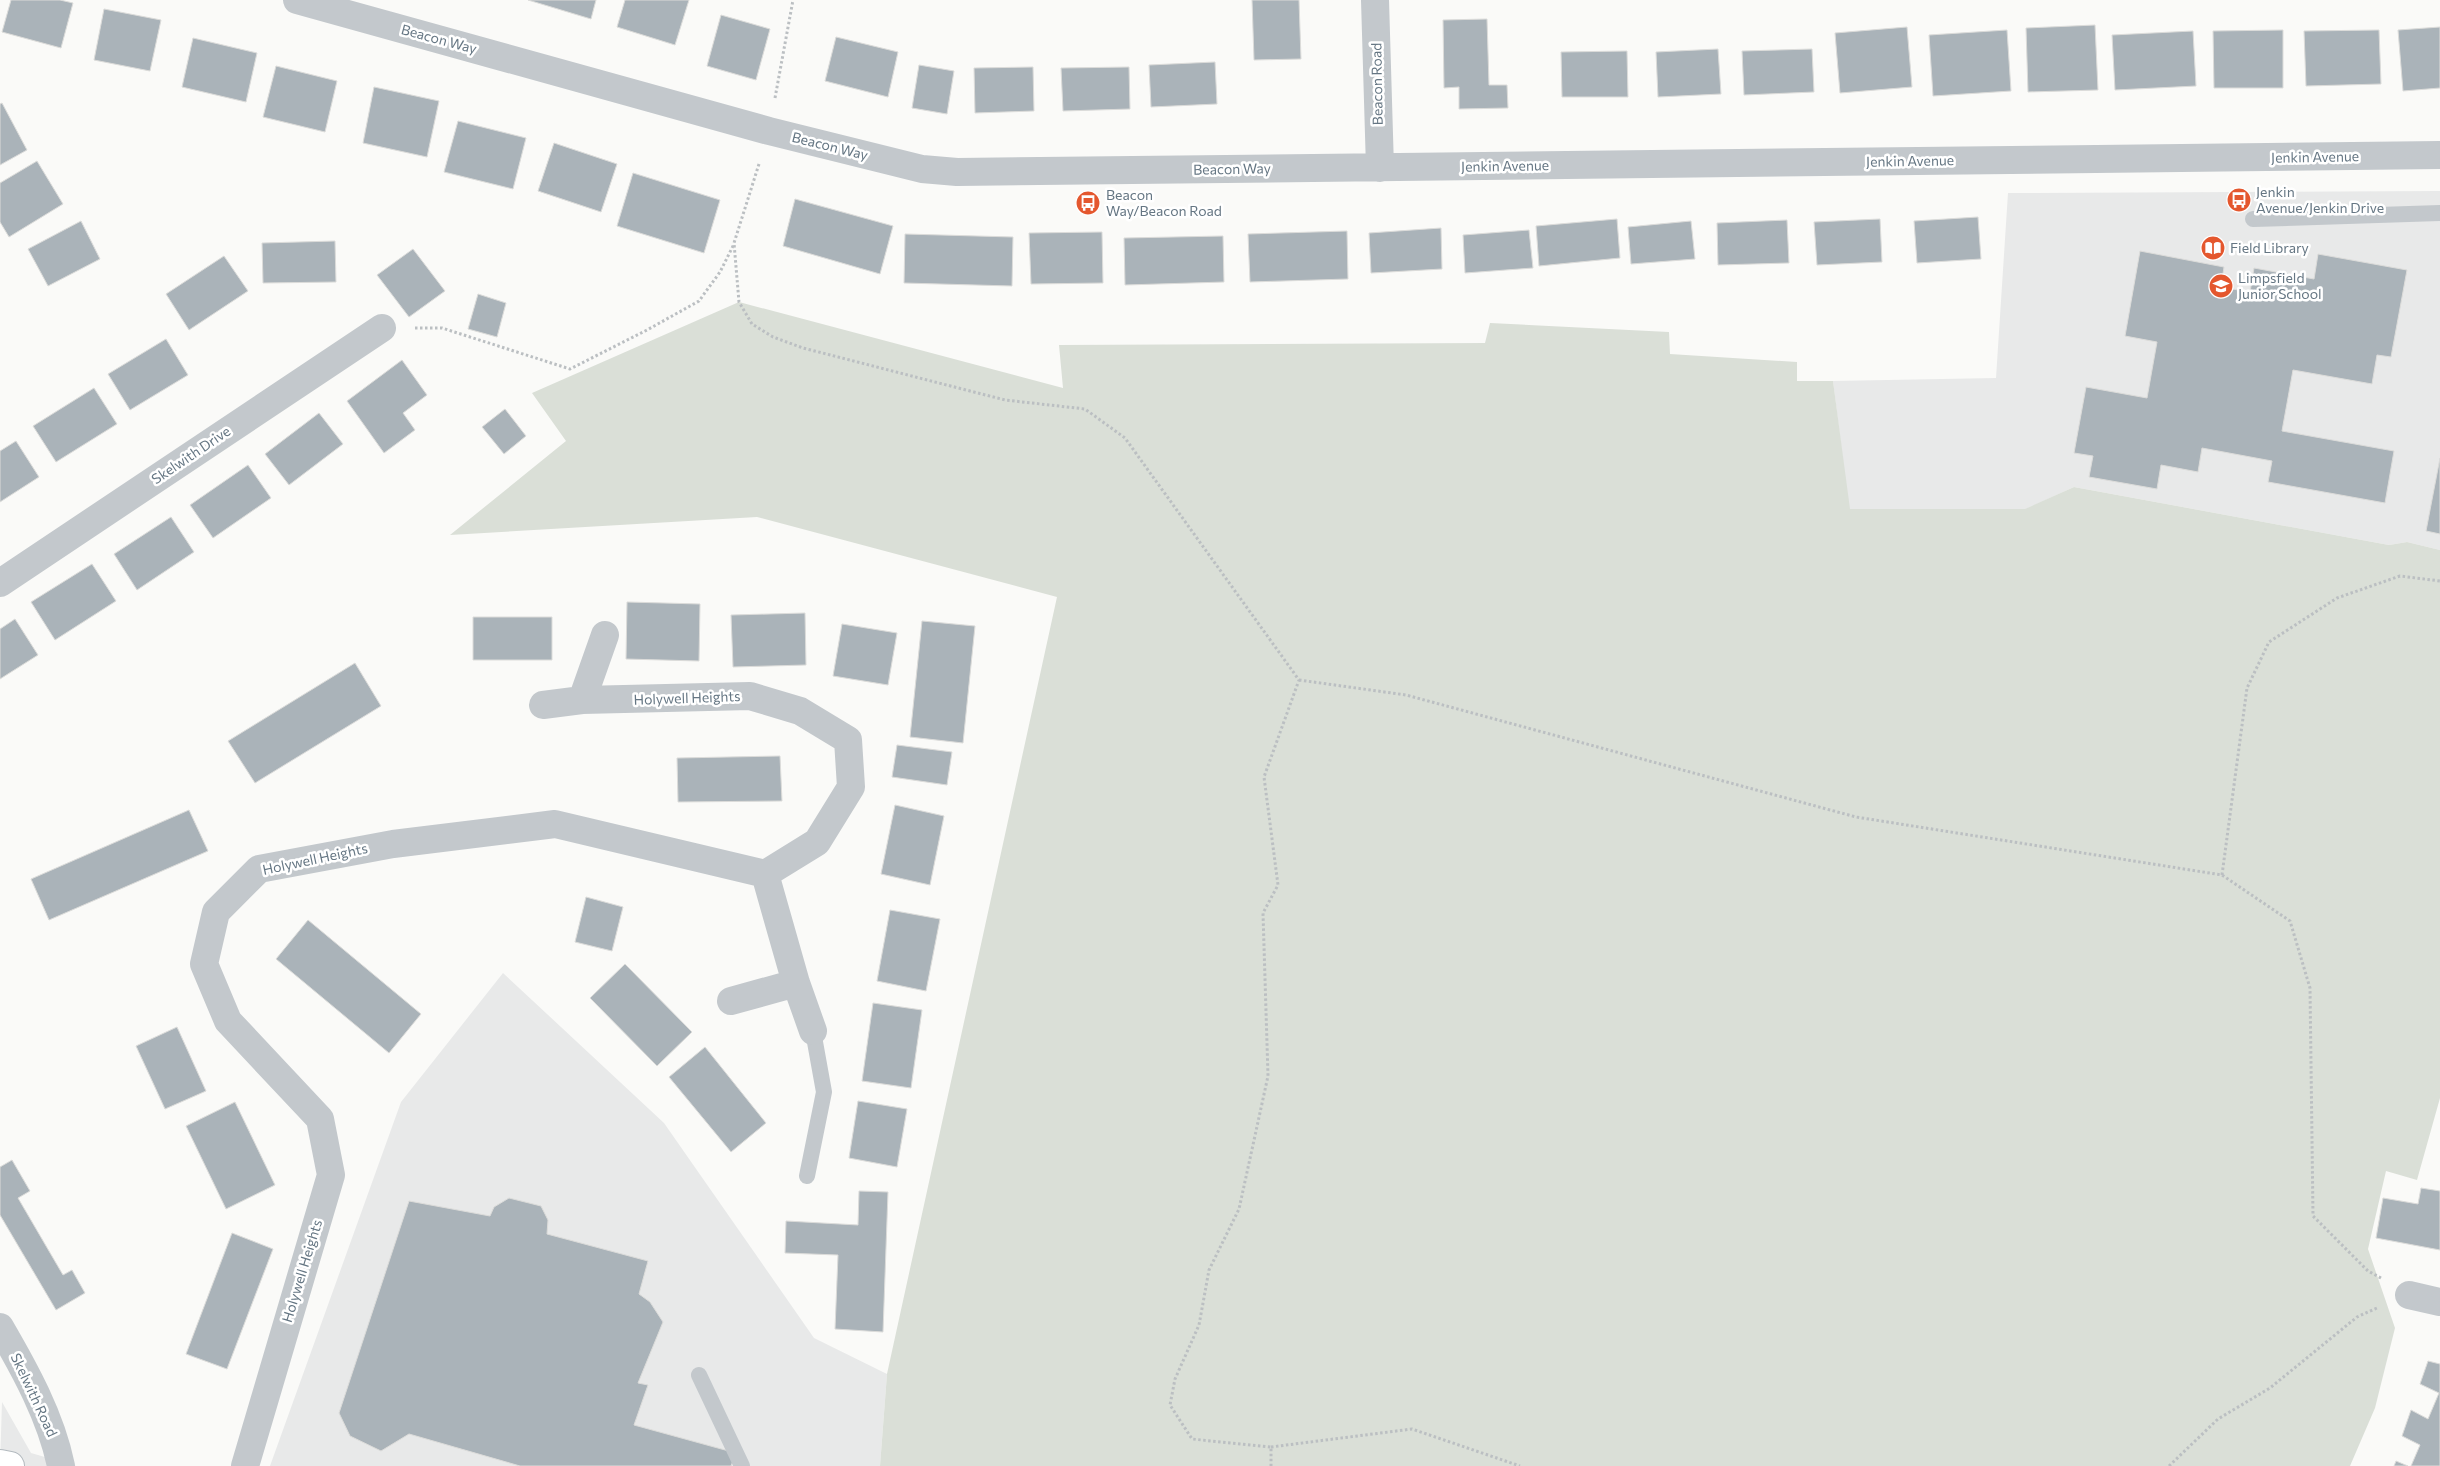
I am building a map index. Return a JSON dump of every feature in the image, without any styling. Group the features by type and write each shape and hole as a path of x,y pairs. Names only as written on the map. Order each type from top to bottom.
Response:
{"main road":[{"path":"0,1464 10,1466"}],"street":[{"name":"Beacon Way","path":"297,0 769,131 922,168 958,172 1380,168"},
{"name":"Beacon Road","path":"1376,0 1380,168"},
{"name":"Jenkin Avenue","path":"1380,168 2440,155"},
{"name":"Skelwith Drive","path":"0,583 382,328"},
{"path":"582,700 605,635"},
{"name":"Holywell Heights","path":"245,1466 331,1175 320,1119 228,1021 204,964 216,912 259,869 393,844 555,824 765,874 817,842 851,787 848,740 800,711 750,696 582,700 543,705"},
{"path":"765,874 796,983 813,1031"},
{"path":"731,1001 796,983"},
{"path":"2409,1295 2440,1302"},
{"name":"Skelwith Road","path":"0,1327 14,1351 55,1438 60,1466"}],"lane":[{"path":"2252,219 2440,213"},
{"path":"807,1176 824,1092 813,1031"},
{"path":"699,1375 742,1466"}],"path":[{"path":"382,328 442,328 570,369 699,301 720,272 734,243 769,131 793,0"},
{"path":"734,243 739,302 752,324 773,337 803,348 1005,400 1085,408 1125,438 1299,680 1406,694 1856,817 2222,875 2290,921 2310,988 2313,1216 2368,1271 2409,1295"},
{"path":"2222,875 2247,688 2269,642 2337,598 2400,576 2440,581"},
{"path":"1299,680 1264,777 1278,885 1264,913 1268,1076 1239,1209 1209,1270 1199,1325 1175,1379 1170,1405 1192,1440 1270,1448 1412,1429 1520,1466"},
{"path":"2169,1466 2218,1419 2270,1388 2356,1316 2409,1295"},
{"path":"1270,1448 1271,1466"}],"shaded area":[{"name":"Limpsfield Junior School","path":"2440,191 2440,550 2407,542 2389,545 2074,487 2026,509 1849,509 1833,381 1996,378 2008,193"},
{"path":"739,302 1063,388 1059,345 1485,343 1490,323 1669,332 1670,354 1797,362 1797,381 1833,381 1850,509 2025,509 2074,487 2389,545 2407,542 2440,550 2440,1098 2417,1180 2386,1171 2368,1249 2395,1328 2375,1408 2350,1466 880,1466 887,1374 1057,597 757,517 450,535 566,441 532,393"},
{"path":"503,973 664,1123 814,1338 887,1374 880,1466 270,1466 401,1102"},
{"path":"2,1402 31,1453 76,1466 0,1466"}],"building":[{"path":"11,0 60,0 73,3 61,48 2,32"},
{"path":"528,0 596,0 591,19"},
{"path":"625,0 689,0 675,45 617,27"},
{"path":"1252,0 1299,0 1301,59 1254,60"},
{"path":"104,9 161,20 150,71 94,60"},
{"path":"721,15 770,29 756,80 707,66"},
{"path":"1487,19 1489,85 1507,85 1508,108 1459,109 1459,87 1444,88 1443,20"},
{"path":"2095,25 2098,90 2028,92 2026,28"},
{"path":"1907,27 1912,87 1840,93 1835,33"},
{"path":"2440,27 2440,88 2403,91 2398,30"},
{"path":"2007,30 2011,91 1933,96 1929,35"},
{"path":"2283,30 2283,88 2214,88 2213,31"},
{"path":"2379,30 2381,84 2306,86 2304,31"},
{"path":"2193,31 2196,86 2115,90 2112,35"},
{"path":"836,37 898,52 888,97 825,81"},
{"path":"193,38 257,53 246,102 182,87"},
{"path":"1718,49 1721,94 1658,97 1656,52"},
{"path":"1812,49 1814,92 1744,95 1742,51"},
{"path":"1627,51 1628,97 1562,97 1561,52"},
{"path":"1215,62 1217,104 1151,107 1149,65"},
{"path":"919,65 954,71 947,114 912,108"},
{"path":"276,66 337,81 325,132 263,117"},
{"path":"1033,67 1034,111 975,113 974,68"},
{"path":"1129,67 1130,109 1063,111 1061,68"},
{"path":"374,87 439,101 427,157 363,143"},
{"path":"2,103 27,150 0,165 0,104"},
{"path":"458,121 526,138 513,189 444,172"},
{"path":"554,143 617,164 601,212 538,191"},
{"path":"37,161 63,204 9,237 0,222 0,183"},
{"path":"633,173 720,200 704,253 617,226"},
{"path":"795,199 893,226 880,274 783,246"},
{"path":"1978,217 1981,259 1917,263 1914,221"},
{"path":"1617,219 1620,258 1539,266 1536,226"},
{"path":"1880,219 1882,262 1817,265 1814,222"},
{"path":"1787,220 1789,263 1718,265 1717,223"},
{"path":"81,221 100,259 48,286 28,249"},
{"path":"1691,221 1695,259 1631,264 1628,227"},
{"path":"1441,228 1442,269 1371,273 1369,233"},
{"path":"1529,230 1533,268 1465,273 1463,235"},
{"path":"1347,231 1348,279 1250,282 1248,234"},
{"path":"1102,232 1103,283 1031,284 1029,233"},
{"path":"905,234 1013,237 1012,286 904,283"},
{"path":"1223,236 1224,282 1125,285 1124,238"},
{"path":"335,241 336,282 263,283 262,243"},
{"path":"413,249 445,291 409,317 377,275"},
{"path":"2140,251 2224,267 2221,287 2250,292 2254,268 2314,279 2318,254 2407,270 2391,357 2377,355 2372,384 2293,370 2282,431 2394,451 2385,503 2268,482 2272,461 2202,448 2198,472 2161,465 2157,489 2089,477 2093,456 2074,453 2086,387 2147,398 2157,342 2125,336"},
{"path":"224,256 248,291 189,330 166,294"},
{"path":"478,294 506,303 497,337 468,329"},
{"path":"166,339 188,375 130,410 108,374"},
{"path":"402,360 427,395 403,413 415,430 384,453 347,401"},
{"path":"94,388 117,424 56,462 33,426"},
{"path":"505,409 526,436 504,454 482,427"},
{"path":"319,413 343,444 289,485 265,454"},
{"path":"16,441 39,477 0,502 0,451"},
{"path":"2440,458 2440,534 2426,531"},
{"path":"248,465 271,498 213,538 190,505"},
{"path":"171,517 194,552 137,590 114,554"},
{"path":"92,564 116,601 55,640 31,602"},
{"path":"627,602 700,604 699,661 626,659"},
{"path":"805,613 806,665 733,667 731,615"},
{"path":"473,617 552,617 552,660 473,660"},
{"path":"15,619 38,655 0,679 0,629"},
{"path":"922,621 975,626 963,743 910,737"},
{"path":"842,624 897,633 888,685 833,676"},
{"path":"355,663 381,706 255,783 228,741"},
{"path":"897,745 952,752 947,785 892,777"},
{"path":"780,756 782,801 678,802 677,758"},
{"path":"895,805 944,816 930,885 881,874"},
{"path":"189,810 208,851 49,920 31,879"},
{"path":"586,897 623,907 612,951 575,942"},
{"path":"890,910 940,919 926,991 877,981"},
{"path":"308,920 421,1014 389,1053 276,959"},
{"path":"625,964 692,1032 657,1066 590,998"},
{"path":"873,1003 922,1010 911,1088 862,1081"},
{"path":"177,1027 206,1091 165,1109 136,1046"},
{"path":"705,1047 766,1123 731,1152 669,1077"},
{"path":"858,1101 907,1109 897,1167 849,1158"},
{"path":"235,1102 275,1185 226,1209 186,1126"},
{"path":"12,1160 30,1191 18,1198 63,1275 72,1270 85,1293 56,1310 0,1215 0,1167"},
{"path":"2421,1188 2440,1191 2440,1250 2376,1238 2383,1198 2418,1204"},
{"path":"859,1191 888,1192 883,1332 835,1329 838,1255 785,1253 786,1221 858,1225"},
{"path":"509,1198 541,1206 548,1220 547,1234 648,1261 639,1294 650,1302 663,1322 638,1383 648,1385 634,1425 736,1453 731,1466 520,1466 409,1434 381,1451 350,1436 339,1413 409,1201 490,1216 494,1207"},
{"path":"232,1233 273,1249 227,1369 186,1354"},
{"path":"2428,1361 2440,1364 2440,1466 2411,1466 2420,1445 2402,1436 2411,1410 2428,1419 2439,1393 2420,1384"},
{"path":"2396,1461 2408,1466 2394,1466"}],"place":[{"name":"Jenkin Avenue/Jenkin Drive","path":"2239,200"},
{"name":"Beacon Way/Beacon Road","path":"1088,203"},
{"name":"Field Library","path":"2213,248"},
{"name":"Limpsfield Junior School","path":"2221,286"}]}
